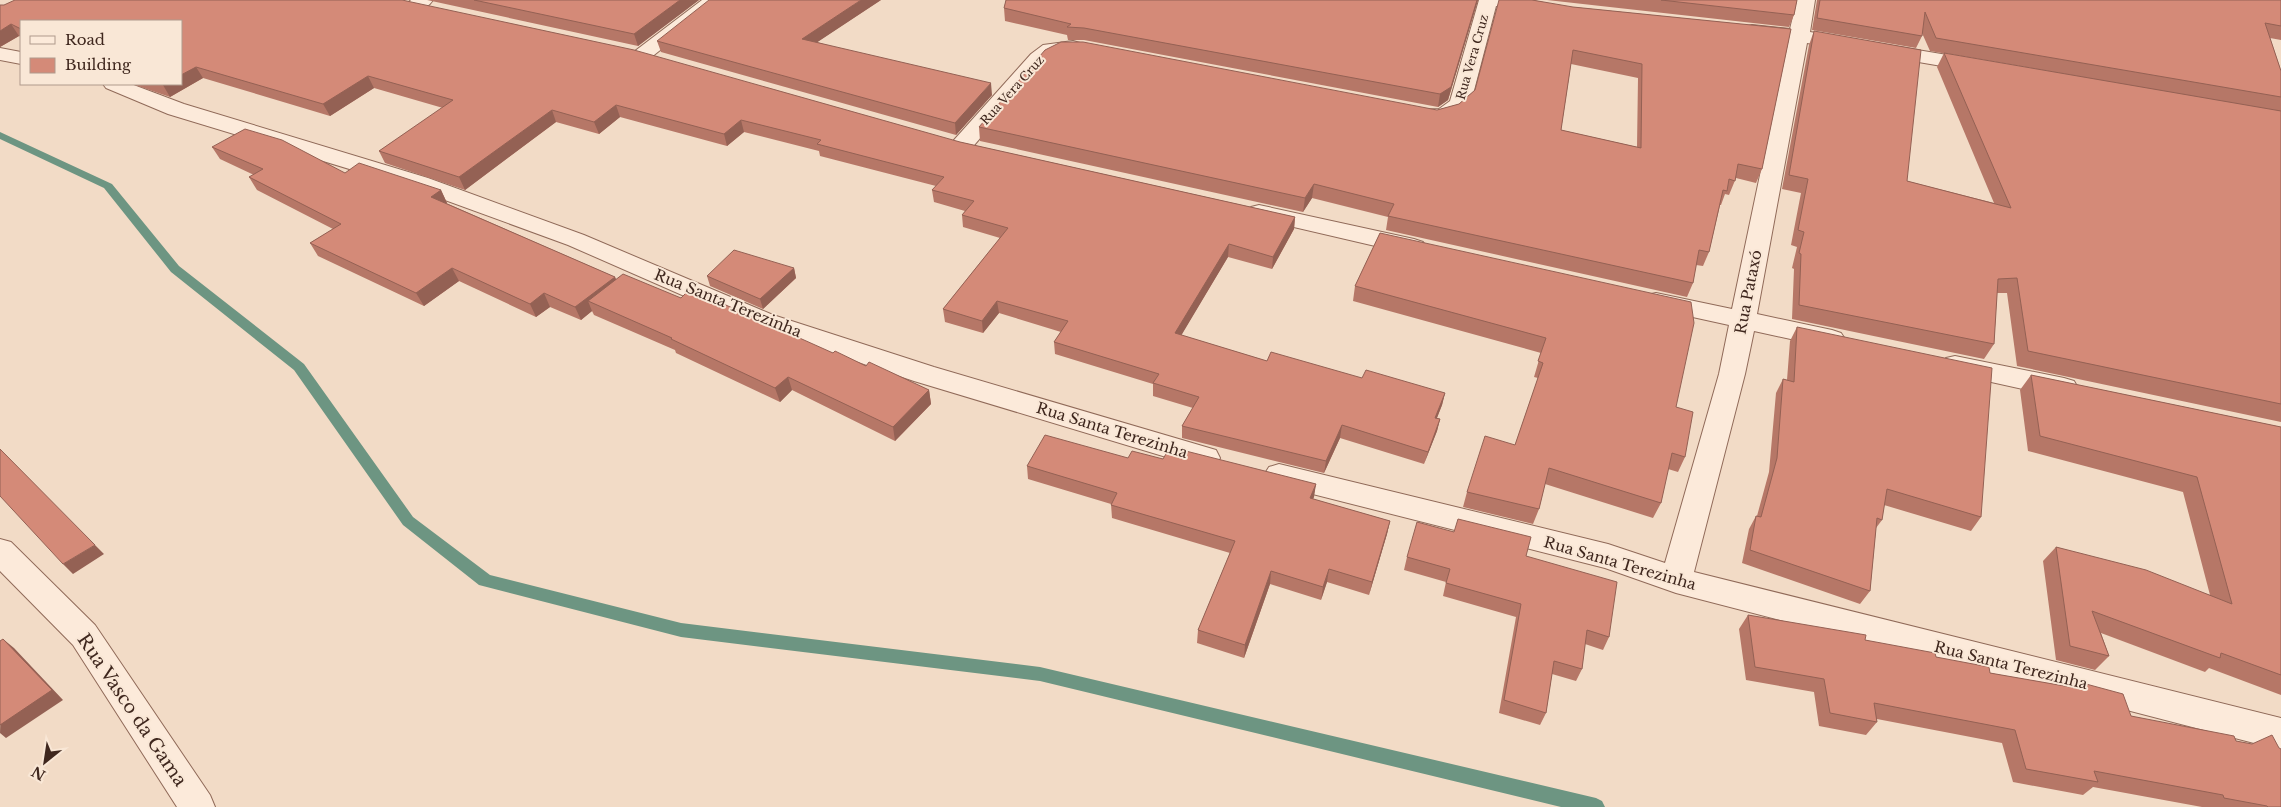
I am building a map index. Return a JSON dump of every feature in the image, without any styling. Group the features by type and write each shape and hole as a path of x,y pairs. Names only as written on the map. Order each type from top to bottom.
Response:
{"street":[{"path":"392,0 428,5"},
{"path":"670,63 633,53 714,0"},
{"name":"Rua Vera Cruz","path":"1406,111 1434,116 1455,110 1460,102 1488,0"},
{"path":"1493,0 1550,9"},
{"name":"Rua Pataxó","path":"1676,580 1732,374 1806,0"},
{"path":"1733,29 1800,36 1996,70"},
{"name":"Rua Vera Cruz","path":"991,151 953,142 1050,49 1065,46 1093,49"},
{"path":"0,54 20,58"},
{"name":"Rua Santa Terezinha","path":"116,85 176,109 420,183 576,240 764,321 924,374 1191,454 1230,463"},
{"path":"1235,206 1440,252"},
{"path":"1635,296 1858,345"},
{"path":"1935,361 2089,393"},
{"name":"Rua Santa Terezinha","path":"1259,470 1608,556 1676,580 2281,734"},
{"name":"Rua Vasco da Gama","path":"0,551 84,636 197,807"}],"building":[{"path":"15,0 402,0 634,50 960,142 1295,217 1273,257 1229,244 1175,333 1267,361 1271,352 1362,378 1366,370 1445,393 1435,418 1440,419 1428,452 1342,425 1326,461 1182,426 1199,397 1153,383 1159,374 1054,342 1068,321 997,301 982,321 943,309 1008,228 962,215 974,201 932,190 944,177 817,144 821,140 741,120 724,134 616,105 594,122 552,110 459,177 379,151 453,100 368,76 323,104 196,67 182,74 182,20 20,20 20,28 11,24 0,31 0,5"},
{"path":"474,0 680,0 634,34"},
{"path":"709,0 861,0 802,39 991,83 955,123 657,41"},
{"path":"1006,0 1477,0 1451,87 1440,94 1084,28 1067,27 1071,24 1004,8"},
{"path":"1499,0 1532,0 1573,7 1791,29 1762,169 1738,164 1735,181 1729,179 1727,191 1723,190 1709,252 1699,250 1693,283 1388,216 1394,204 1314,184 1305,198 979,127 1045,50 1061,42 1083,42 1437,110 1459,104 1475,90","holes":["1573,50 1642,64 1641,148 1561,130"]},
{"path":"1661,0 1797,0 1794,15"},
{"path":"1820,0 2281,0 2281,26 2265,23 2281,71 2281,97 1936,38 1925,12 1922,36 1817,18"},
{"path":"1814,31 1921,50 1907,181 2011,208 1944,53 2281,111 2281,404 2028,351 2017,278 1998,279 1994,344 1799,305 1801,254 1799,253 1804,232 1798,230 1808,179 1789,175"},
{"path":"245,129 282,140 345,173 359,163 441,190 431,197 615,277 575,307 544,293 530,304 452,268 416,293 310,243 341,224 249,177 263,169 212,147"},
{"path":"1380,233 1691,302 1694,323 1676,407 1693,412 1685,457 1672,453 1661,503 1549,468 1539,509 1467,492 1485,436 1515,445 1543,363 1538,361 1546,338 1355,286"},
{"path":"734,250 794,268 760,299 707,276"},
{"path":"623,274 681,298 690,289 833,353 835,351 866,366 869,362 929,390 893,427 788,377 775,388 672,338 588,301"},
{"path":"1797,327 1992,368 1981,517 1887,489 1882,520 1877,518 1870,591 1750,550 1756,516 1761,517 1777,458 1783,379 1794,382"},
{"path":"2031,375 2281,427 2281,675 2221,653 2220,658 2092,611 2109,656 2070,646 2056,547 2146,570 2232,604 2197,477 2040,436"},
{"path":"1045,435 1128,458 1132,451 1163,459 1170,447 1316,484 1310,498 1390,521 1372,582 1329,569 1323,587 1271,571 1245,645 1198,630 1235,541 1111,505 1117,493 1027,466"},
{"path":"0,449 95,545 63,564 0,496"},
{"path":"1458,519 1531,537 1526,556 1617,582 1609,637 1587,630 1582,669 1554,661 1546,713 1504,700 1521,604 1446,583 1450,569 1407,557 1417,522 1454,532"},
{"path":"1748,615 1866,635 1865,640 1935,653 1936,657 1989,667 1990,673 2076,688 2075,681 2123,694 2131,716 2234,736 2236,741 2252,744 2272,735 2281,749 2281,807 2268,807 2224,798 2223,795 2094,771 2098,782 2026,769 2015,730 1874,703 1877,722 1830,713 1824,679 1755,667"},
{"path":"3,639 52,690 0,725 0,641"}],"waterway":[{"path":"0,135 108,186 175,269 299,367 408,521 485,580 681,630 1040,674 1596,807"}]}
